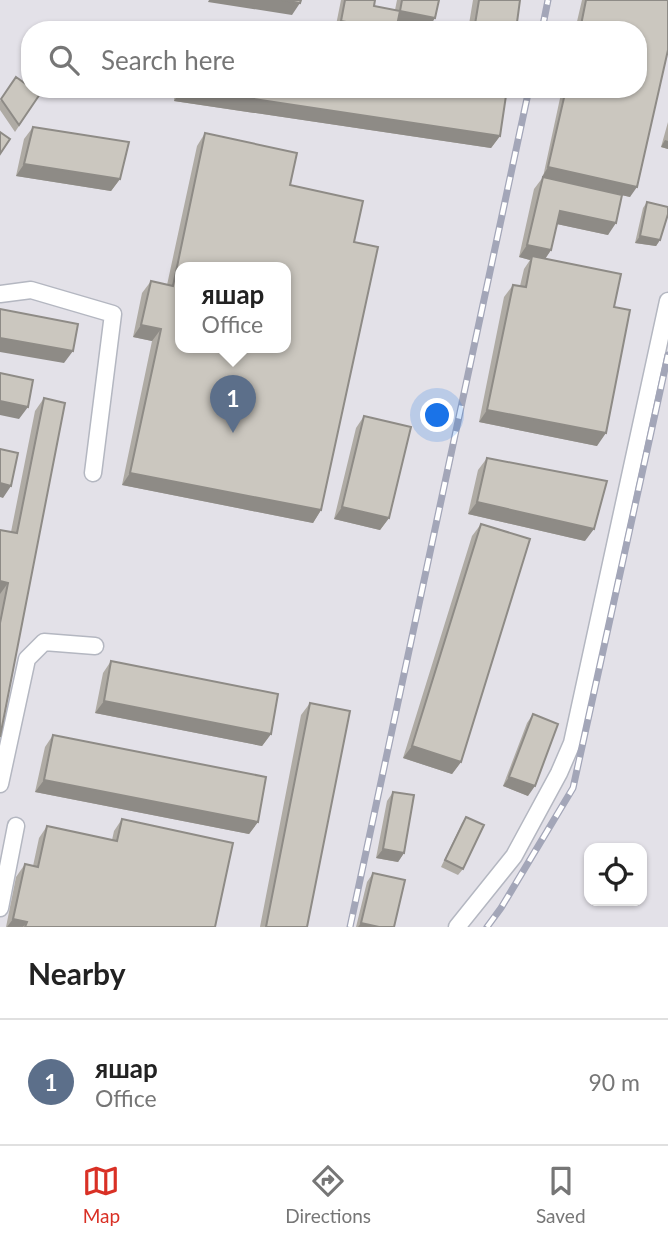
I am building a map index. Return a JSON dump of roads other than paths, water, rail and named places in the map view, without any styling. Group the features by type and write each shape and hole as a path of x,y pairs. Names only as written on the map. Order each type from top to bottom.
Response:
{"street":[{"path":"0,294 31,290 113,314 93,473"},
{"path":"457,927 514,856 559,773 572,743 668,301"},
{"path":"0,784 27,659 44,642 95,646"},
{"path":"0,908 16,826"}],"railway":[{"path":"544,21 548,0"},
{"path":"350,927 527,98"},
{"path":"487,927 573,788 668,355"}],"place":[{"name":"яшар","path":"233,433"}]}
